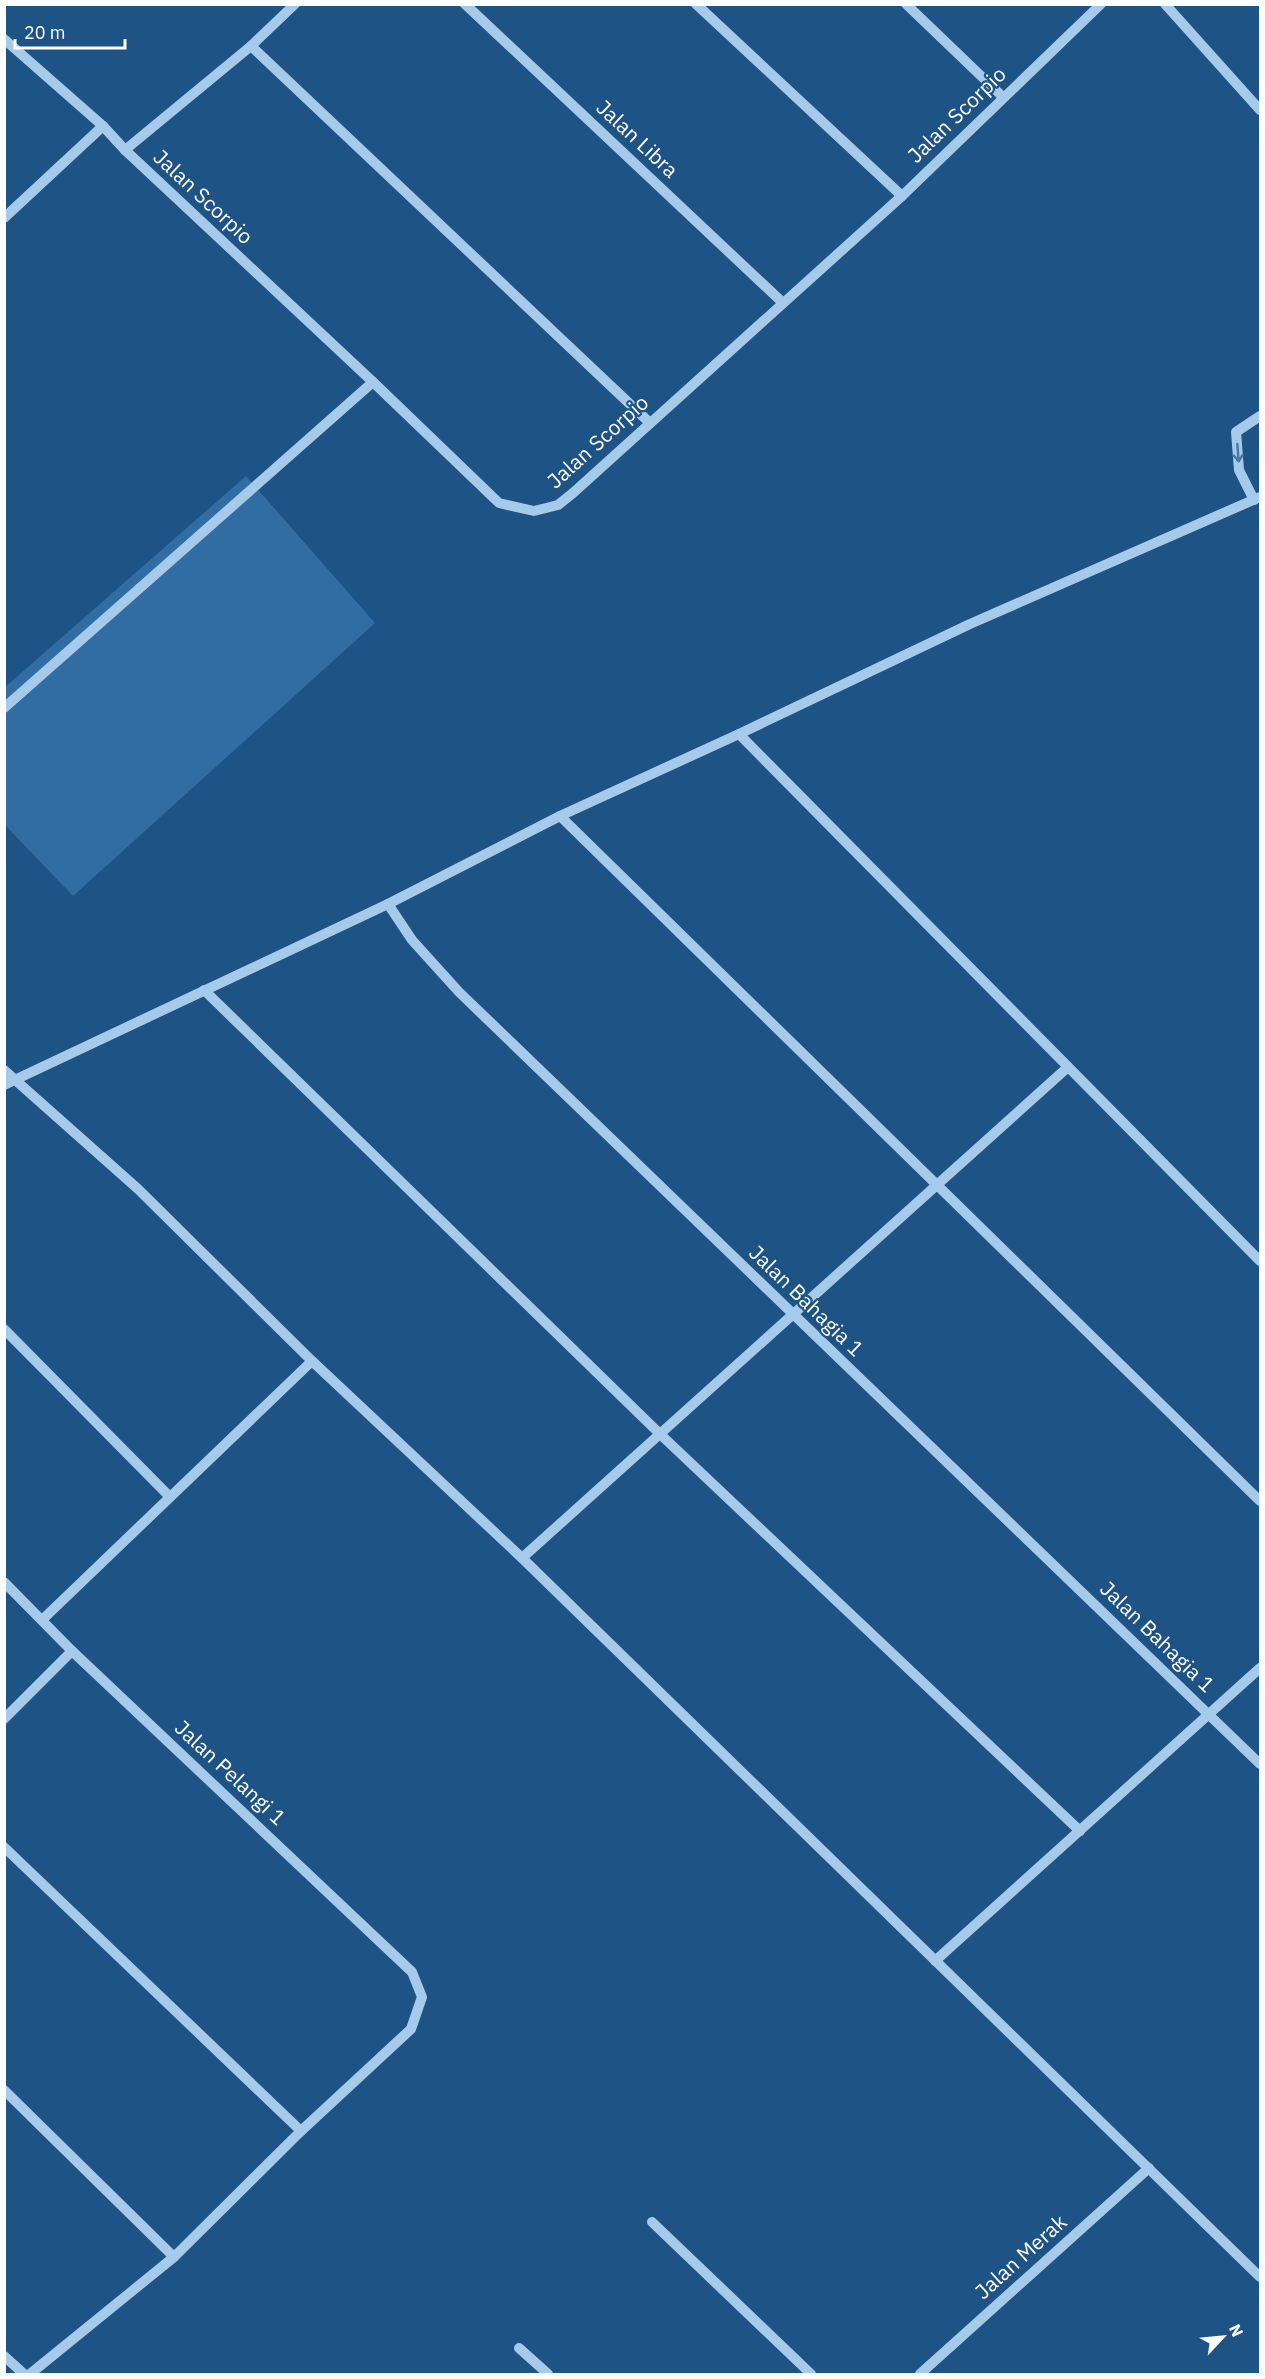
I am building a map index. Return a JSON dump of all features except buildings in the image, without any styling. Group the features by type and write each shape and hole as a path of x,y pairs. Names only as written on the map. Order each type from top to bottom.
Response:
{"street":[{"path":"125,150 251,46 295,4"},
{"name":"Jalan Libra","path":"465,4 782,302"},
{"path":"696,4 902,196"},
{"path":"906,4 1003,98"},
{"name":"Jalan Scorpio","path":"4,39 103,126 125,150 499,503 534,512 558,505 650,423 902,196 1101,4"},
{"path":"1165,4 1260,110"},
{"path":"251,46 650,423"},
{"path":"4,218 103,126"},
{"path":"4,708 373,382"},
{"path":"4,1085 388,904 560,816 970,624 1257,498 1239,470 1236,432 1260,416"},
{"path":"739,734 1260,1261"},
{"path":"560,816 1260,1501"},
{"name":"Jalan Bahagia 1","path":"388,904 412,940 459,992 1260,1764"},
{"path":"204,990 660,1434 1080,1831"},
{"path":"522,1558 1068,1067"},
{"path":"4,1070 138,1190 312,1361 522,1558 1260,2277"},
{"path":"4,1329 170,1497"},
{"path":"42,1620 312,1361"},
{"name":"Jalan Pelangi 1","path":"4,1582 72,1651 412,1971 422,1997 411,2028 301,2131"},
{"path":"4,1719 72,1651"},
{"path":"936,1961 1260,1668"},
{"path":"4,1847 301,2131 174,2257 30,2374"},
{"path":"4,2090 174,2257"},
{"name":"Jalan Merak","path":"920,2374 1149,2168"},
{"path":"652,2222 812,2374"},
{"path":"519,2348 548,2374"},
{"path":"4,2356 24,2374"}],"shaded area":[{"path":"246,476 375,623 73,896 5,825 4,688"}]}
